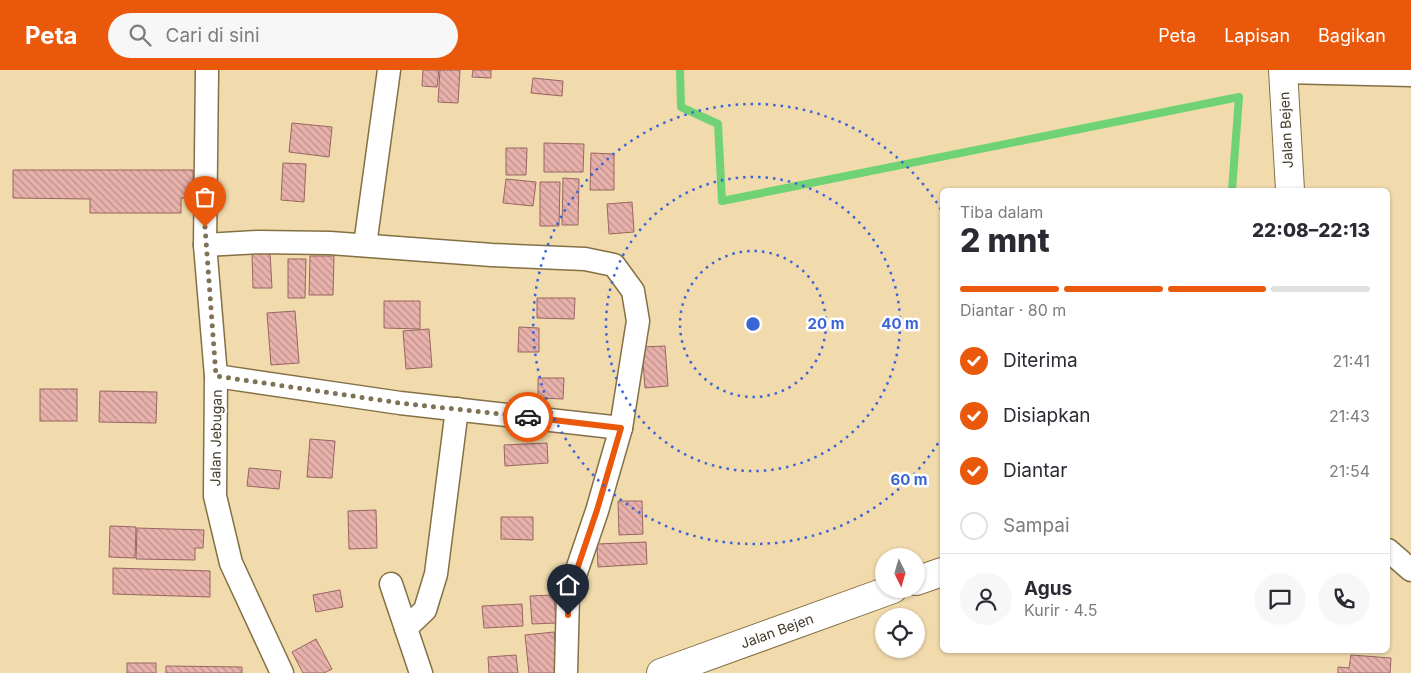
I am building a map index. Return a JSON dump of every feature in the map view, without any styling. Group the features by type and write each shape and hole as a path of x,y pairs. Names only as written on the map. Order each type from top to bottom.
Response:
{"street":[{"name":"Jalan Jebugan","path":"207,70 205,245 216,376 215,496 231,562 282,673"},
{"path":"365,245 389,70"},
{"path":"1284,71 1411,75"},
{"name":"Jalan Bejen","path":"1284,71 1290,188"},
{"path":"205,245 258,242 365,245 553,259 585,259 614,265 633,290 638,322 621,428 597,510 568,596 566,673"},
{"path":"216,376 457,409 621,428"},
{"path":"406,628 425,610 436,574 457,409"},
{"path":"1390,552 1411,570"},
{"path":"925,578 940,573"},
{"path":"391,584 421,673"},
{"name":"Jalan Bejen","path":"661,673 875,596"}],"building":[{"path":"423,70 439,70 437,87 422,86"},
{"path":"440,70 460,70 458,103 438,102"},
{"path":"473,70 491,70 491,78 472,77"},
{"path":"533,78 563,81 562,96 531,93"},
{"path":"292,123 332,127 329,157 289,152"},
{"path":"544,143 584,144 583,172 544,172"},
{"path":"506,148 527,148 526,175 506,175"},
{"path":"591,153 614,154 614,190 590,190"},
{"path":"283,163 306,164 304,202 281,200"},
{"path":"13,170 193,170 193,198 181,198 181,213 90,213 90,199 13,198"},
{"path":"563,178 579,179 578,225 562,225"},
{"path":"506,179 536,182 533,206 503,203"},
{"path":"540,182 560,182 559,226 540,226"},
{"path":"632,202 634,232 609,234 607,204"},
{"path":"270,252 272,288 253,288 252,253"},
{"path":"310,256 334,256 333,295 309,295"},
{"path":"288,259 306,259 305,298 288,298"},
{"path":"537,298 575,298 574,319 537,318"},
{"path":"384,301 420,301 420,329 384,328"},
{"path":"295,311 299,363 271,365 267,313"},
{"path":"519,327 539,328 539,352 518,352"},
{"path":"429,329 432,367 406,369 403,331"},
{"path":"665,346 668,386 645,388 642,347"},
{"path":"538,378 564,378 563,399 538,398"},
{"path":"40,389 77,389 77,421 40,421"},
{"path":"100,391 157,392 156,423 99,422"},
{"path":"310,439 335,441 332,478 307,477"},
{"path":"547,443 548,463 505,466 504,445"},
{"path":"249,468 281,471 279,489 247,486"},
{"path":"618,501 642,501 643,534 619,535"},
{"path":"376,510 377,548 349,549 348,511"},
{"path":"501,517 533,517 533,540 501,539"},
{"path":"110,526 136,527 135,558 109,557"},
{"path":"137,528 204,530 203,548 195,548 195,560 136,559"},
{"path":"646,542 647,564 598,567 597,544"},
{"path":"113,568 210,571 210,597 113,594"},
{"path":"340,590 343,607 316,612 313,595"},
{"path":"554,595 556,623 532,624 530,596"},
{"path":"522,604 523,626 484,628 482,606"},
{"path":"554,632 558,673 529,673 525,635"},
{"path":"316,639 332,669 324,673 303,673 292,652"},
{"path":"516,655 518,673 489,673 488,657"},
{"path":"1351,655 1391,658 1390,673 1338,673 1338,667 1349,668"},
{"path":"127,663 156,663 156,673 127,673"},
{"path":"166,666 242,667 242,673 166,673"}],"waterway":[{"path":"680,70 681,107 718,124 722,201 1239,97 1232,188"}],"way so far":[{"path":"205,227 216,376 400,403 528,417"}],"route":[{"path":"528,417 621,428 597,510 568,596 568,615"}]}
